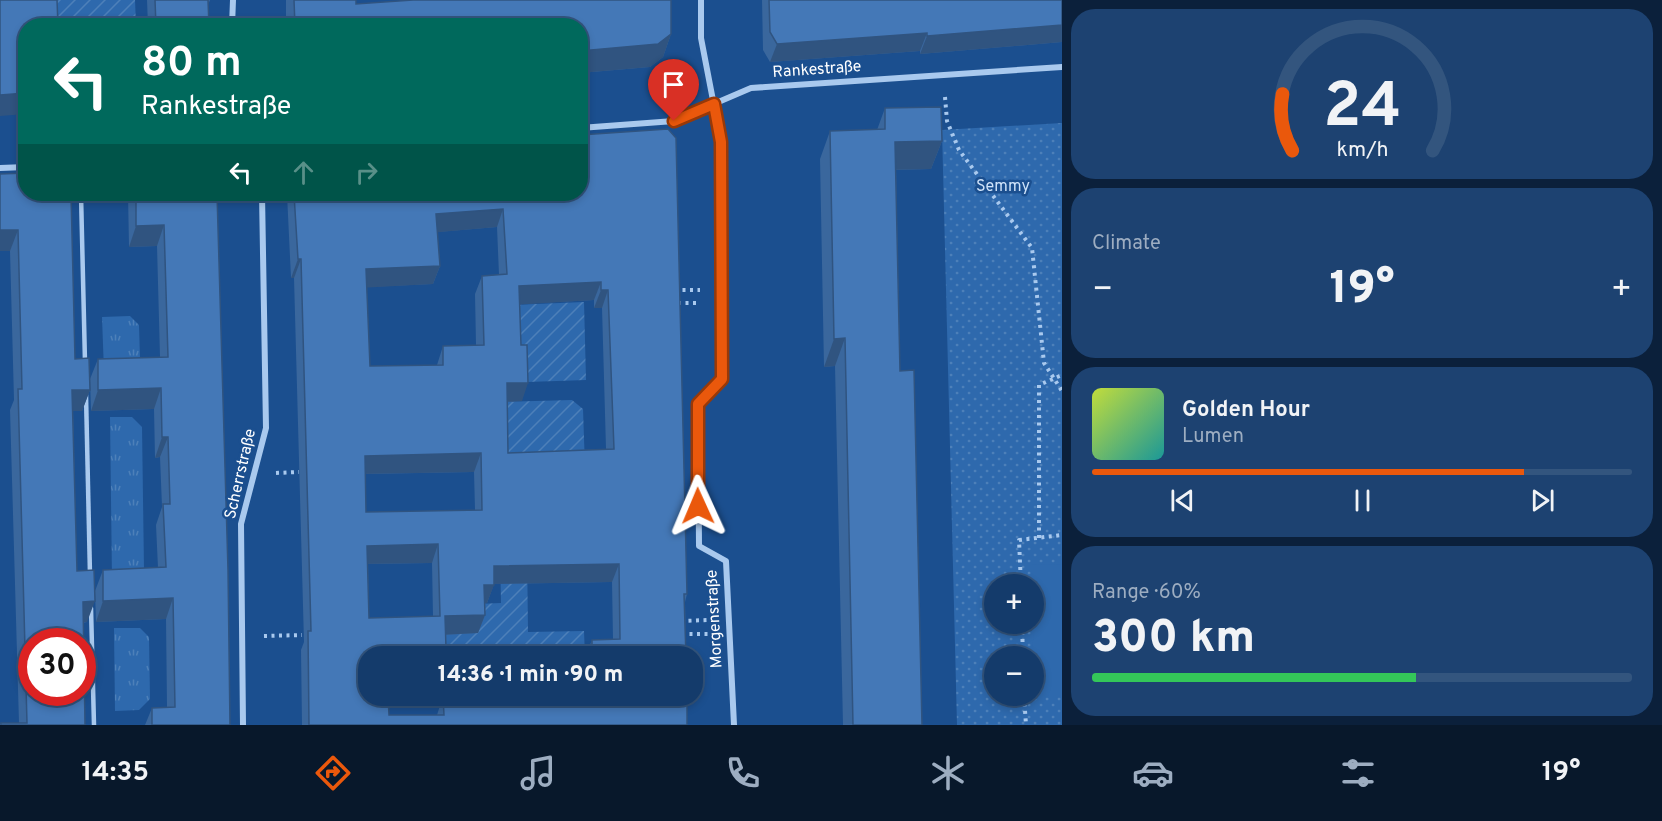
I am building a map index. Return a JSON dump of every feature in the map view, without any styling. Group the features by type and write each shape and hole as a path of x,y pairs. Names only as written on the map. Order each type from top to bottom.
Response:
{"street":[{"path":"232,18 233,0"},
{"name":"Morgenstraße","path":"701,0 701,38 721,142 722,379 698,404 696,457 699,546 726,561 734,725"},
{"name":"Rankestraße","path":"588,127 674,121 751,88 1062,67"},
{"path":"0,168 18,167"},
{"name":"Scherrstraße","path":"243,725 241,524 266,428 262,201"}],"lane":[{"path":"81,201 85,371"},
{"path":"86,382 90,583"},
{"path":"91,595 94,725"}],"path":[{"path":"944,74 947,121 958,150 1032,248 1044,363 1062,391"},
{"path":"671,291 722,290"},
{"path":"671,303 722,302"},
{"path":"1039,538 1039,385 1062,375"},
{"path":"1021,574 1019,540 1062,536"},
{"path":"679,634 729,634"},
{"path":"243,636 302,635"},
{"path":"1025,706 1026,725"}],"green space":[{"path":"48,0 135,0 136,18 49,18"},
{"name":"Semmy","path":"1062,123 1062,725 957,725 942,130"},
{"path":"584,302 586,380 527,382 514,364 512,305"},
{"path":"130,316 139,325 140,359 104,371 102,317"},
{"path":"572,400 583,409 585,468 502,472 501,402"},
{"path":"110,417 132,417 142,427 144,571 112,578"},
{"path":"500,549 527,549 528,632 584,631 585,646 439,646 438,634 477,604 501,603"},
{"path":"1062,564 1062,697 1044,697 1044,646 1033,646 1033,634 1044,634 1044,574 1031,574 1031,565"},
{"path":"114,628 140,628 149,637 150,699 139,710 115,711"}],"building":[{"path":"0,0 57,0 58,18 18,18 18,94 0,95"},
{"path":"155,0 208,0 209,18 156,18"},
{"path":"294,0 356,0 356,4 413,0 671,0 671,34 658,44 588,50 588,18 295,18"},
{"path":"769,0 1062,0 1062,25 927,36 927,33 777,44 770,32"},
{"path":"941,107 942,141 895,142 900,371 914,370 922,725 853,725 845,338 834,339 830,131 885,129 885,108"},
{"path":"668,129 676,138 687,594 684,594 686,646 592,646 592,640 620,639 619,564 494,566 494,585 484,585 485,615 445,616 446,646 358,646 358,706 389,706 389,715 444,715 444,706 687,706 687,725 309,725 308,631 311,631 301,259 298,259 294,201 588,201 588,134","holes":["503,209 507,274 482,276 484,345 443,346 443,365 370,366 366,269 440,266 436,214","601,282 601,290 608,290 614,449 508,453 507,383 528,383 527,345 521,345 519,286","481,453 482,510 366,512 365,456","438,544 440,616 369,618 367,546"]},
{"path":"18,173 18,201 71,201 75,359 89,358 90,390 72,390 77,571 94,570 95,601 83,602 83,628 24,628 18,389 22,389 18,230 0,230 0,174"},
{"path":"136,201 217,201 230,725 152,725 152,708 175,707 173,598 103,601 103,570 166,567 163,504 170,504 168,437 162,437 161,388 98,390 98,359 168,357 164,225 136,226"},
{"path":"27,706 85,706 85,725 1,725 1,723 27,723"}],"route":[{"path":"674,121 714,104 721,142 722,379 698,404 696,457 698,506"}]}
